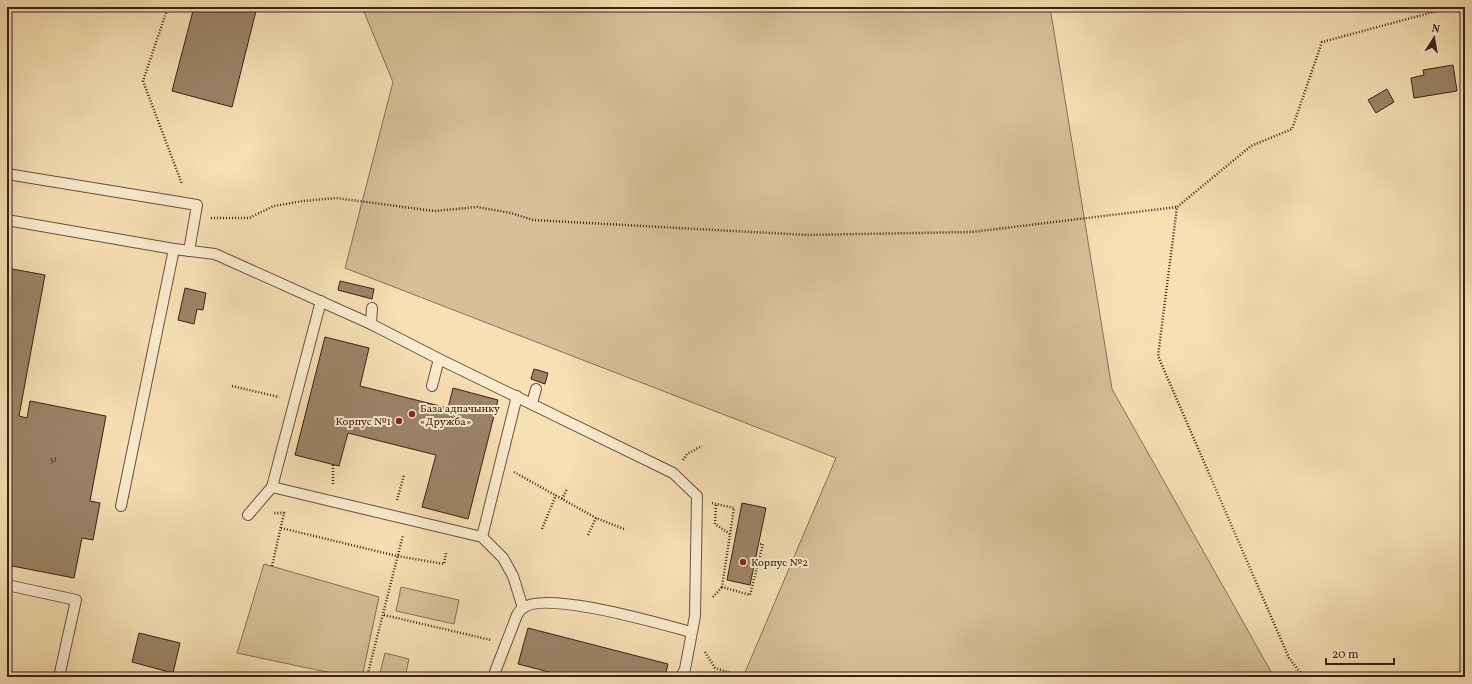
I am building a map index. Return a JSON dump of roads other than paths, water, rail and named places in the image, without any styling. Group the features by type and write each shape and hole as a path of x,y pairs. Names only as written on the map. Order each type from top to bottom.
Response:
{"lane":[{"path":"7,174 197,206 189,251"},
{"path":"7,220 174,249 215,254 371,324 439,359 673,473 697,496 695,616 685,669 681,677"},
{"path":"121,506 174,249"},
{"path":"248,515 272,487 321,301"},
{"path":"371,324 372,308"},
{"path":"432,386 439,359"},
{"path":"532,403 536,389"},
{"path":"482,537 517,396"},
{"path":"272,487 482,537 503,558 513,576 523,608"},
{"path":"7,585 76,600 59,677"},
{"path":"496,677 495,672 517,615 523,608 533,605 568,604 609,611 691,632"}],"place":[{"name":"База адпачынку «Дружба»","path":"412,414"},
{"name":"Корпус №1","path":"399,421"},
{"name":"Корпус №2","path":"743,562"}]}
